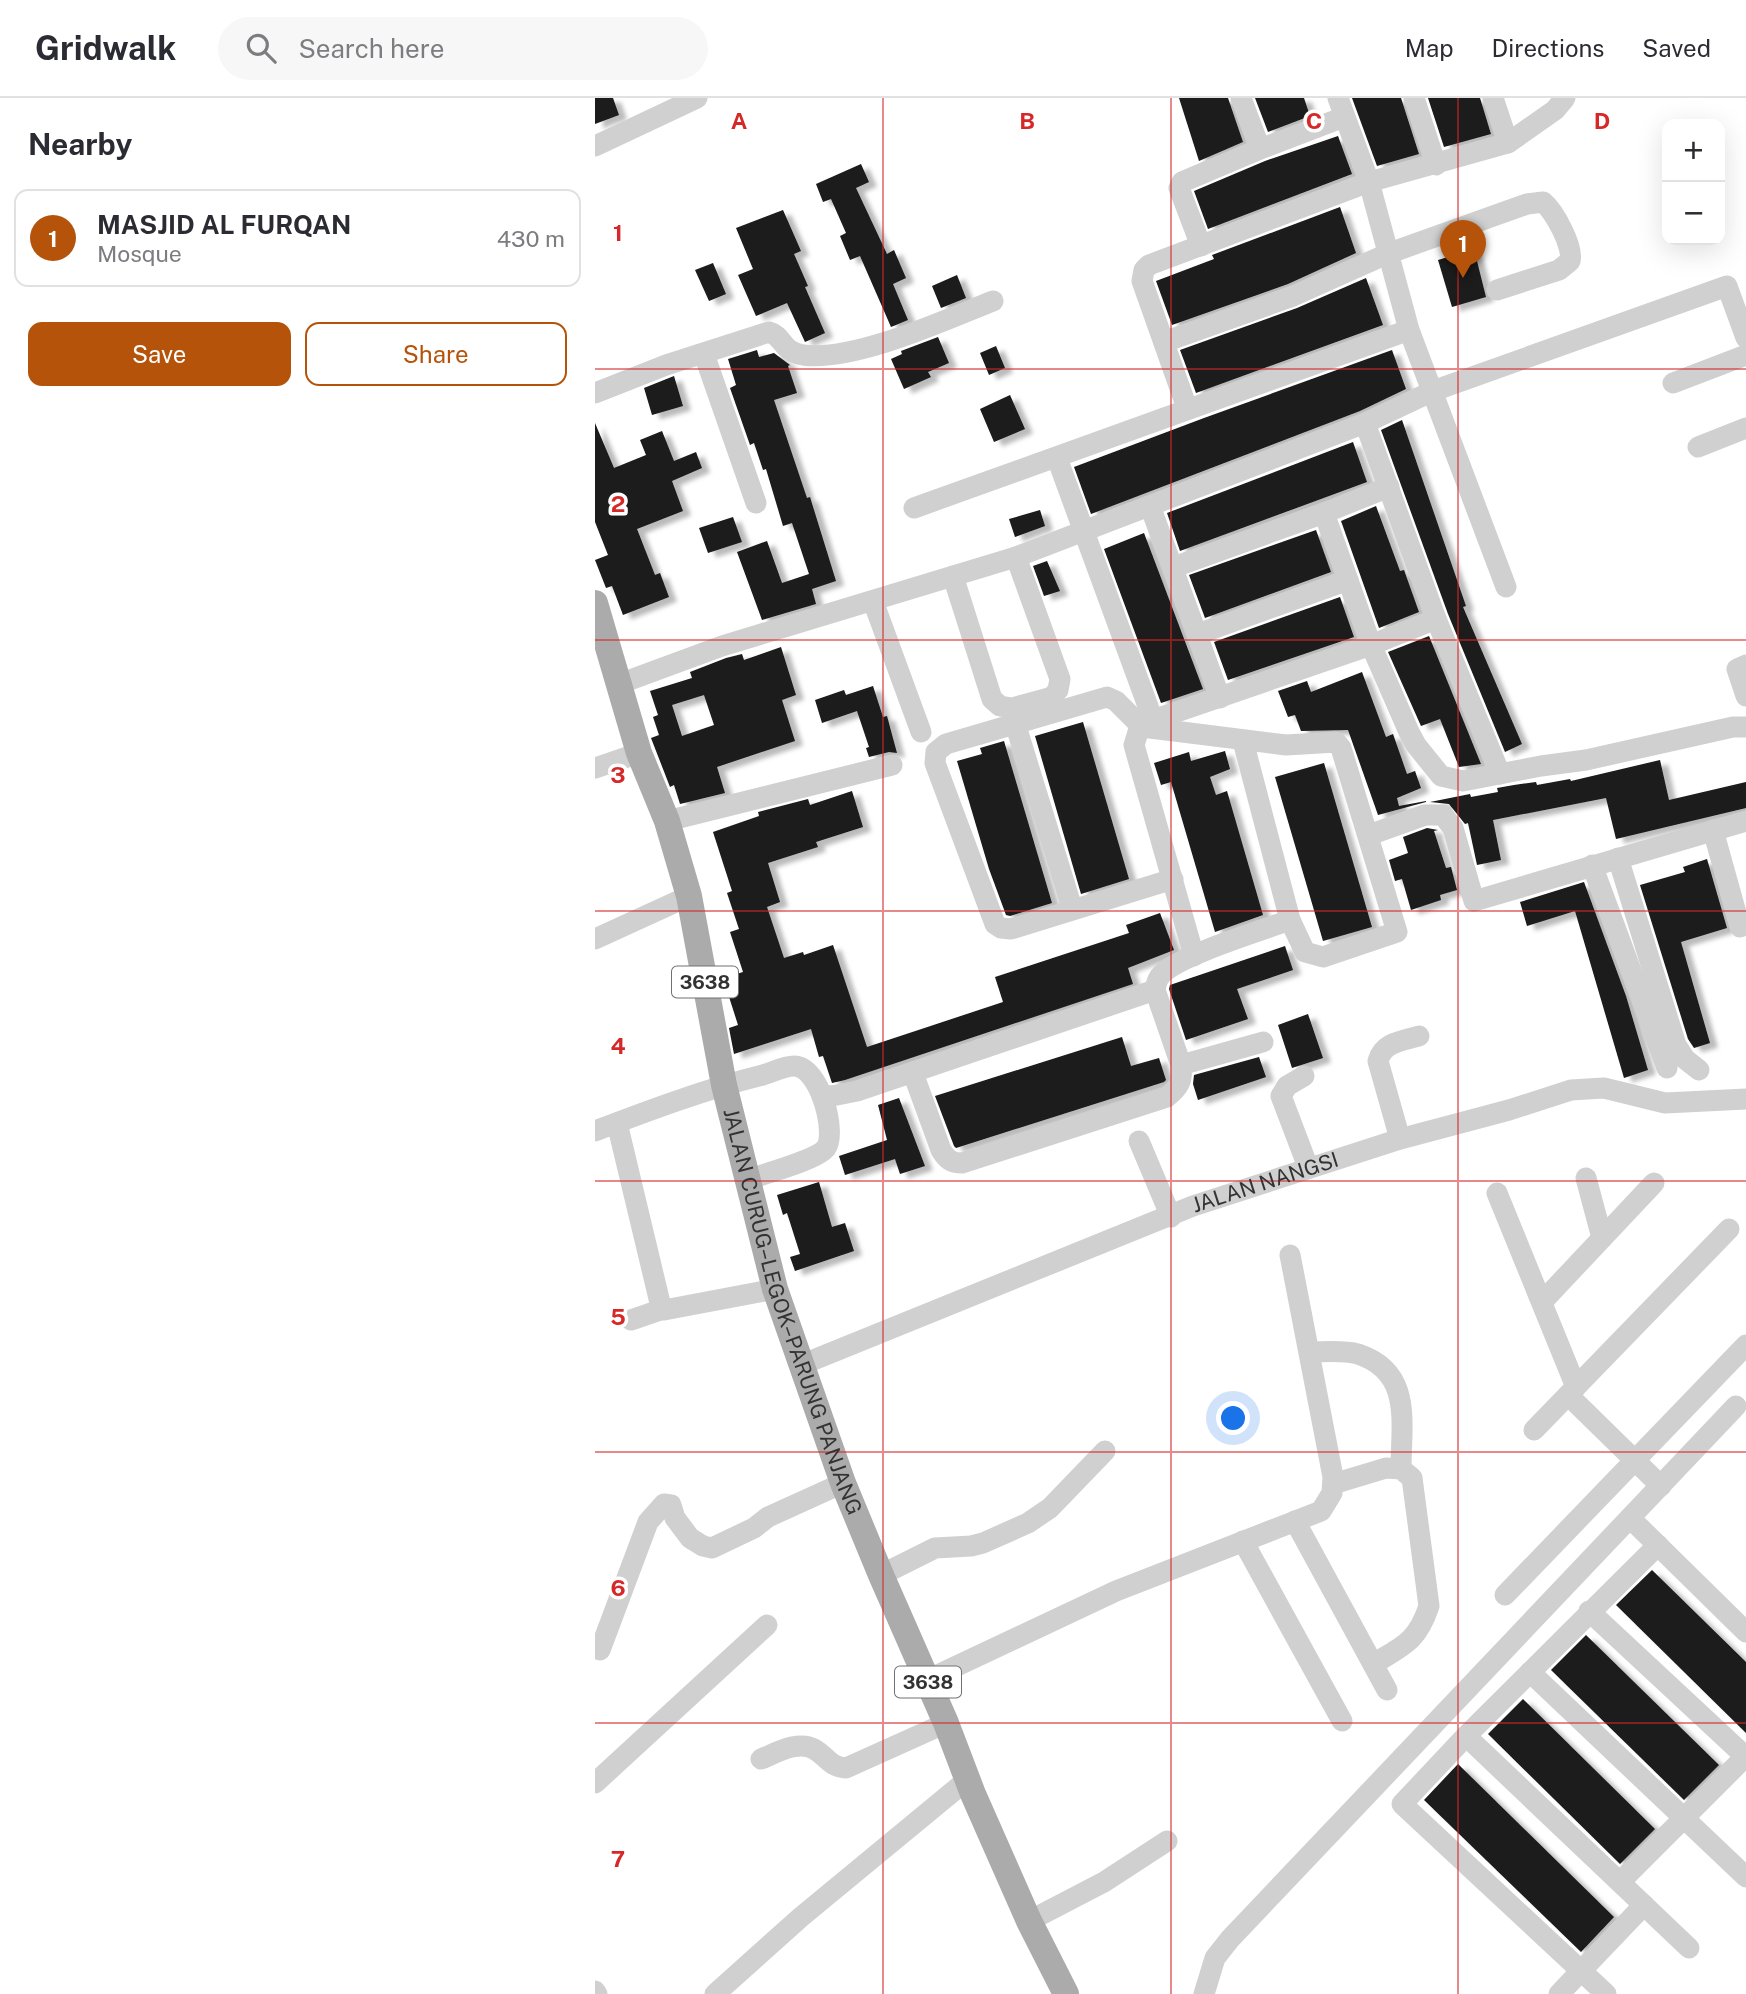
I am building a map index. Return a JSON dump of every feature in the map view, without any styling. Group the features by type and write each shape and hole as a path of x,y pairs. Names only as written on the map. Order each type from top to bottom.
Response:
{"main road":[{"name":"JALAN CURUG–LEGOK–PARUNG PANJANG","path":"595,603 602,652 619,684 639,753 667,821 689,896 724,1085 775,1289 843,1483 946,1723 967,1780 1029,1921 1066,1994"}],"street":[{"path":"595,146 697,98"},
{"path":"1241,98 1260,149"},
{"path":"1414,98 1436,165"},
{"path":"1493,98 1509,143"},
{"path":"1187,408 1141,275 1149,265 1369,182 1509,143 1560,104"},
{"path":"1201,246 1180,185 1341,108 1369,182 1409,330 1506,587"},
{"path":"1164,342 1293,296 1387,254 1527,204 1543,202 1552,212 1571,250 1570,261 1559,270 1497,290"},
{"path":"619,684 722,646 1016,557 1365,423 1433,391 1727,286 1746,338"},
{"path":"595,393 769,332 775,334 790,351 822,355 906,335 993,301"},
{"path":"913,508 1409,330"},
{"path":"704,354 756,503"},
{"path":"1673,383 1746,355"},
{"path":"1365,423 1436,619 1500,774"},
{"path":"1697,447 1746,428"},
{"path":"1057,458 1147,724"},
{"path":"1174,566 1324,513 1389,486"},
{"path":"1150,506 1220,698"},
{"path":"1324,513 1371,645 1412,738 1441,776 1462,781 1578,761 1733,727 1746,727"},
{"path":"953,576 992,699 1000,706 1012,708 1052,697 1058,690 1060,680 1016,557"},
{"path":"1198,634 1348,580"},
{"path":"873,601 921,732"},
{"path":"1194,956 1134,745 1136,737 1147,724 1371,645 1436,619"},
{"path":"1746,665 1737,669 1746,696"},
{"path":"1173,879 1011,929 1002,928 995,924 936,763 936,752 946,744 1107,697 1147,724 1243,741 1286,745 1336,742 1341,748 1369,835 1397,932 1323,957 1305,953 1290,920 1243,741"},
{"path":"1016,723 1072,908"},
{"path":"595,768 639,753"},
{"path":"667,821 892,765"},
{"path":"1369,835 1425,815 1443,815 1453,828 1474,901 1746,821"},
{"path":"1713,830 1740,927"},
{"path":"1605,862 1667,1069"},
{"path":"1605,862 1676,1045 1685,1059 1699,1070"},
{"path":"595,939 689,896"},
{"path":"913,1073 945,1157 956,1163 1167,1097 1181,1084 1181,1065 1155,990 1162,973 1194,956 1290,920"},
{"path":"823,1095 857,1091 1155,990"},
{"path":"1400,1139 1378,1061 1381,1052 1389,1045 1419,1036"},
{"path":"1181,1065 1263,1042"},
{"path":"595,1131 724,1085 794,1066 806,1070 823,1095 829,1139 827,1147 814,1157 747,1180"},
{"path":"1304,1076 1287,1086 1281,1096 1308,1167"},
{"name":"JALAN NANGSI","path":"801,1365 1193,1206 1308,1167 1571,1090 1604,1088 1665,1103 1737,1100"},
{"path":"617,1123 658,1302 663,1309"},
{"path":"1139,1141 1171,1217"},
{"path":"1586,1178 1602,1238"},
{"path":"1542,1302 1654,1183"},
{"path":"1497,1193 1542,1302 1572,1391 1661,1486"},
{"path":"1534,1430 1728,1228"},
{"path":"927,1680 1117,1591 1321,1511 1328,1502 1333,1477 1290,1255"},
{"path":"631,1320 663,1309 775,1289"},
{"path":"1505,1595 1746,1345"},
{"path":"1309,1352 1356,1353 1378,1363 1394,1379 1401,1396 1401,1469"},
{"path":"1204,1994 1215,1958 1230,1938 1736,1406"},
{"path":"881,1575 936,1548 983,1543 1028,1523 1050,1508 1105,1451"},
{"path":"1333,1484 1386,1468 1401,1469 1412,1478 1429,1606 1423,1625 1411,1641 1373,1664"},
{"path":"600,1650 648,1522 664,1504 671,1505 675,1518 690,1538 712,1548 754,1528 768,1517 843,1483"},
{"path":"1630,1518 1746,1632"},
{"path":"1295,1521 1387,1690"},
{"path":"1243,1541 1342,1721"},
{"path":"1607,1994 1402,1804 1589,1611 1658,1545"},
{"path":"1589,1611 1746,1756 1620,1882"},
{"path":"595,1783 767,1625"},
{"path":"1530,1672 1746,1877"},
{"path":"761,1759 801,1745 814,1749 834,1767 846,1768 946,1723"},
{"path":"1466,1736 1689,1948"},
{"path":"715,1994 801,1917 967,1780"},
{"path":"1029,1921 1104,1882 1167,1841"},
{"path":"1559,1994 1644,1905"}],"building":[{"path":"595,98 613,98 619,115 595,124"},
{"path":"1179,98 1228,98 1243,142 1199,161"},
{"path":"1255,98 1304,98 1310,116 1268,132"},
{"path":"1352,98 1401,98 1419,154 1377,166"},
{"path":"1428,98 1480,98 1491,134 1444,147"},
{"path":"1338,136 1352,174 1208,229 1194,191 1265,161"},
{"path":"861,164 869,182 856,188 887,254 894,250 906,278 893,284 908,320 891,327 860,256 850,260 840,236 846,233 831,199 823,202 816,184"},
{"path":"1340,207 1356,253 1288,284 1172,325 1156,281 1214,259 1212,255"},
{"path":"783,210 801,251 794,254 808,286 805,287 825,333 805,342 787,303 756,316 738,275 753,269 736,228"},
{"path":"1474,249 1486,297 1452,307 1438,260"},
{"path":"713,263 726,294 709,301 695,270"},
{"path":"957,275 966,298 941,308 932,286"},
{"path":"1366,278 1383,325 1196,393 1180,350 1297,308"},
{"path":"938,337 949,363 928,372 931,377 904,389 891,359 902,354 901,351"},
{"path":"996,346 1005,368 989,375 980,353"},
{"path":"757,350 759,357 774,353 790,365 788,366 797,393 774,400 807,498 810,497 836,581 812,589 816,604 762,620 737,552 767,541 782,583 809,574 792,523 783,526 766,469 763,470 754,443 750,445 730,388 736,385 728,359"},
{"path":"1392,350 1406,389 1360,411 1091,514 1074,467"},
{"path":"674,376 683,406 652,415 644,388"},
{"path":"1010,395 1025,429 994,442 980,409"},
{"path":"1402,420 1466,606 1463,607 1522,744 1505,752 1448,614 1381,430"},
{"path":"595,423 614,468 646,455 640,440 662,431 674,461 696,452 702,468 672,481 683,511 637,529 655,575 660,573 669,597 623,615 612,586 606,588 595,560 608,555 595,522"},
{"path":"1353,442 1367,482 1180,551 1167,513"},
{"path":"1376,506 1400,571 1404,570 1419,612 1379,628 1341,521"},
{"path":"1040,510 1045,526 1015,537 1009,519"},
{"path":"733,517 742,542 708,553 699,528"},
{"path":"1316,530 1331,572 1205,618 1189,575"},
{"path":"1144,533 1203,689 1161,703 1104,549"},
{"path":"1047,561 1060,591 1044,596 1033,566"},
{"path":"1340,597 1354,637 1228,680 1214,642"},
{"path":"1429,636 1481,764 1459,767 1440,719 1421,726 1388,652"},
{"path":"781,647 796,695 782,700 795,741 717,767 725,793 680,804 674,785 670,787 651,738 659,735 653,717 658,715 650,691 692,678 690,672 726,658 742,654 744,660","holes":["704,695 714,725 682,736 672,705"]},
{"path":"1362,672 1386,737 1393,734 1407,774 1415,771 1421,788 1397,798 1399,806 1426,802 1378,815 1348,730 1301,731 1295,715 1288,717 1278,691 1307,681 1311,692"},
{"path":"873,686 883,717 887,716 897,753 889,752 869,757 866,748 869,747 857,711 822,723 815,700 844,690 846,695"},
{"path":"1083,722 1129,879 1081,894 1035,736"},
{"path":"1004,741 1052,903 1010,916 1006,915 989,869 957,761 982,754 980,748"},
{"path":"1225,751 1230,769 1210,777 1216,795 1227,791 1263,915 1215,932 1171,782 1161,785 1154,763 1189,752 1191,761"},
{"path":"1660,760 1669,800 1746,782 1746,808 1616,839 1606,798 1493,820 1501,860 1477,865 1468,823 1465,824 1449,804 1430,802 1498,792 1497,788 1514,785 1571,781"},
{"path":"1324,763 1372,927 1323,941 1275,777"},
{"path":"852,791 863,827 816,842 818,847 768,863 780,902 767,907 784,958 803,952 804,955 833,945 867,1047 1003,1002 995,977 1129,933 1126,925 1160,913 1174,950 1128,968 1133,984 845,1080 832,1083 823,1056 819,1057 811,1029 734,1054 729,1028 738,1025 723,978 743,972 730,932 739,929 727,893 732,891 713,832 759,816 758,812 808,799 810,805"},
{"path":"1427,828 1438,830 1434,831 1446,868 1451,867 1457,890 1440,895 1441,900 1411,910 1402,879 1395,881 1389,860 1408,853 1403,837"},
{"path":"1707,859 1727,928 1681,942 1710,1043 1694,1048 1688,1039 1640,885 1685,872 1683,867"},
{"path":"1584,882 1626,996 1648,1070 1624,1078 1575,911 1527,926 1520,902"},
{"path":"1285,946 1293,970 1237,989 1248,1019 1186,1040 1170,985"},
{"path":"1308,1014 1323,1058 1292,1068 1278,1025"},
{"path":"1122,1037 1131,1066 1159,1058 1166,1080 1164,1082 956,1148 954,1146 935,1096"},
{"path":"1259,1057 1266,1077 1198,1100 1193,1084 1194,1075"},
{"path":"899,1098 925,1166 900,1174 895,1159 845,1175 839,1156 887,1140 878,1105"},
{"path":"819,1182 832,1227 845,1223 854,1251 795,1271 790,1257 800,1254 787,1213 783,1215 777,1195"},
{"path":"1652,1570 1746,1662 1746,1733 1616,1605"},
{"path":"1586,1635 1719,1765 1684,1800 1551,1670"},
{"path":"1523,1699 1655,1829 1620,1864 1488,1734"},
{"path":"1458,1764 1614,1917 1581,1952 1424,1800"}],"place":[{"name":"MASJID AL FURQAN","path":"1463,278"}]}
